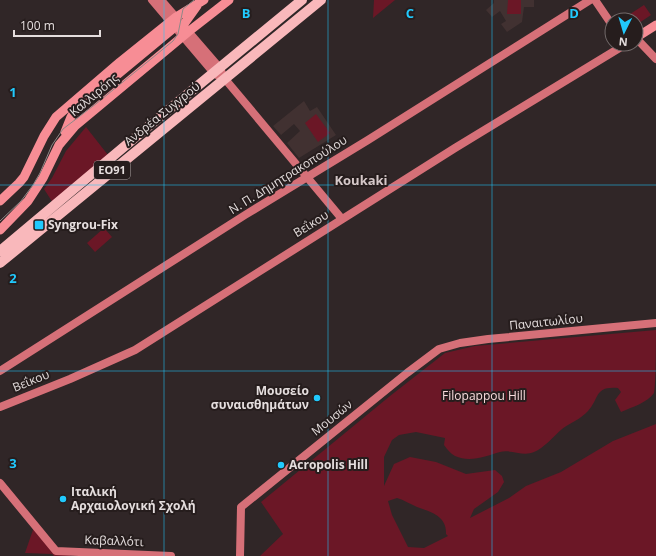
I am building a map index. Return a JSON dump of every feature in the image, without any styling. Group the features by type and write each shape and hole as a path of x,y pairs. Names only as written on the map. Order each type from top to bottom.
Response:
{"highway":[{"name":"ΕΟ91","path":"0,251 302,0"},
{"name":"Ανδρέα Συγγρού","path":"0,263 170,122 321,0"}],"main road":[{"name":"Καλλιρόης","path":"0,201 24,177 44,136 56,117 120,62 179,26 229,0"},
{"path":"63,140 73,114 80,104 179,26 201,2"},
{"name":"Καλλιρόης","path":"0,230 36,191 63,140 75,126 179,26"},
{"path":"644,33 656,26"}],"street":[{"path":"152,0 179,26 225,79 342,219"},
{"path":"162,0 179,26"},
{"name":"Ν. Π. Δημητρακοπούλου","path":"0,371 307,176 374,136 590,0"},
{"path":"595,0 604,13"},
{"path":"644,47 656,60"},
{"name":"Βεΐκου","path":"0,407 135,350 476,135 612,52"},
{"name":"Παναιτωλίου","path":"439,349 460,343 656,323"},
{"name":"Μουσών","path":"240,556 241,507 407,373 439,349"},
{"name":"Καβαλλότι","path":"0,482 56,551 171,556"}],"shaded area":[{"path":"494,0 534,0 534,7 524,7 522,22 507,32 501,24 506,21 500,11 492,17 486,10 494,3"},
{"path":"304,101 310,111 317,107 336,135 299,158 287,143 300,131 294,124 281,135 273,126"}],"green space":[{"path":"374,0 395,0 373,18"},
{"path":"508,0 521,0 521,14 507,14"},
{"path":"644,5 651,15 644,20 644,12 633,12"},
{"path":"316,114 330,133 318,142 305,123"},
{"path":"86,127 108,155 53,203 44,189 52,178 66,151"},
{"path":"104,228 112,237 95,252 87,243"},
{"name":"Filopappou Hill","path":"656,330 656,372 654,393 643,402 621,412 615,400 621,392 618,388 605,389 598,394 592,406 579,419 562,429 541,448 526,454 504,451 484,457 466,459 455,456 451,453 444,445 445,438 416,432 399,435 392,440 384,457 384,486 394,464 410,457 436,462 466,474 495,470 502,476 504,482 498,492 474,509 470,518 509,498 526,486 561,472 613,441 656,424 656,556 260,556 283,534 261,502 445,353 475,346","holes":["397,498 433,513 444,523 446,534 448,536 424,548 408,547 392,515 388,501"]},
{"path":"36,521 57,548 70,548 70,556 25,553"}],"tram line":[{"path":"0,221 21,201 33,185 52,145 63,129 173,41 178,34 183,9 194,0"}],"place":[{"name":"Syngrou-Fix","path":"39,225"},
{"name":"Μουσείο συναισθημάτων","path":"317,398"},
{"name":"Acropolis Hill","path":"281,465"},
{"name":"Ιταλική Αρχαιολογική Σχολή","path":"63,499"}],"district":[{"name":"Koukaki","path":"361,180"}]}
